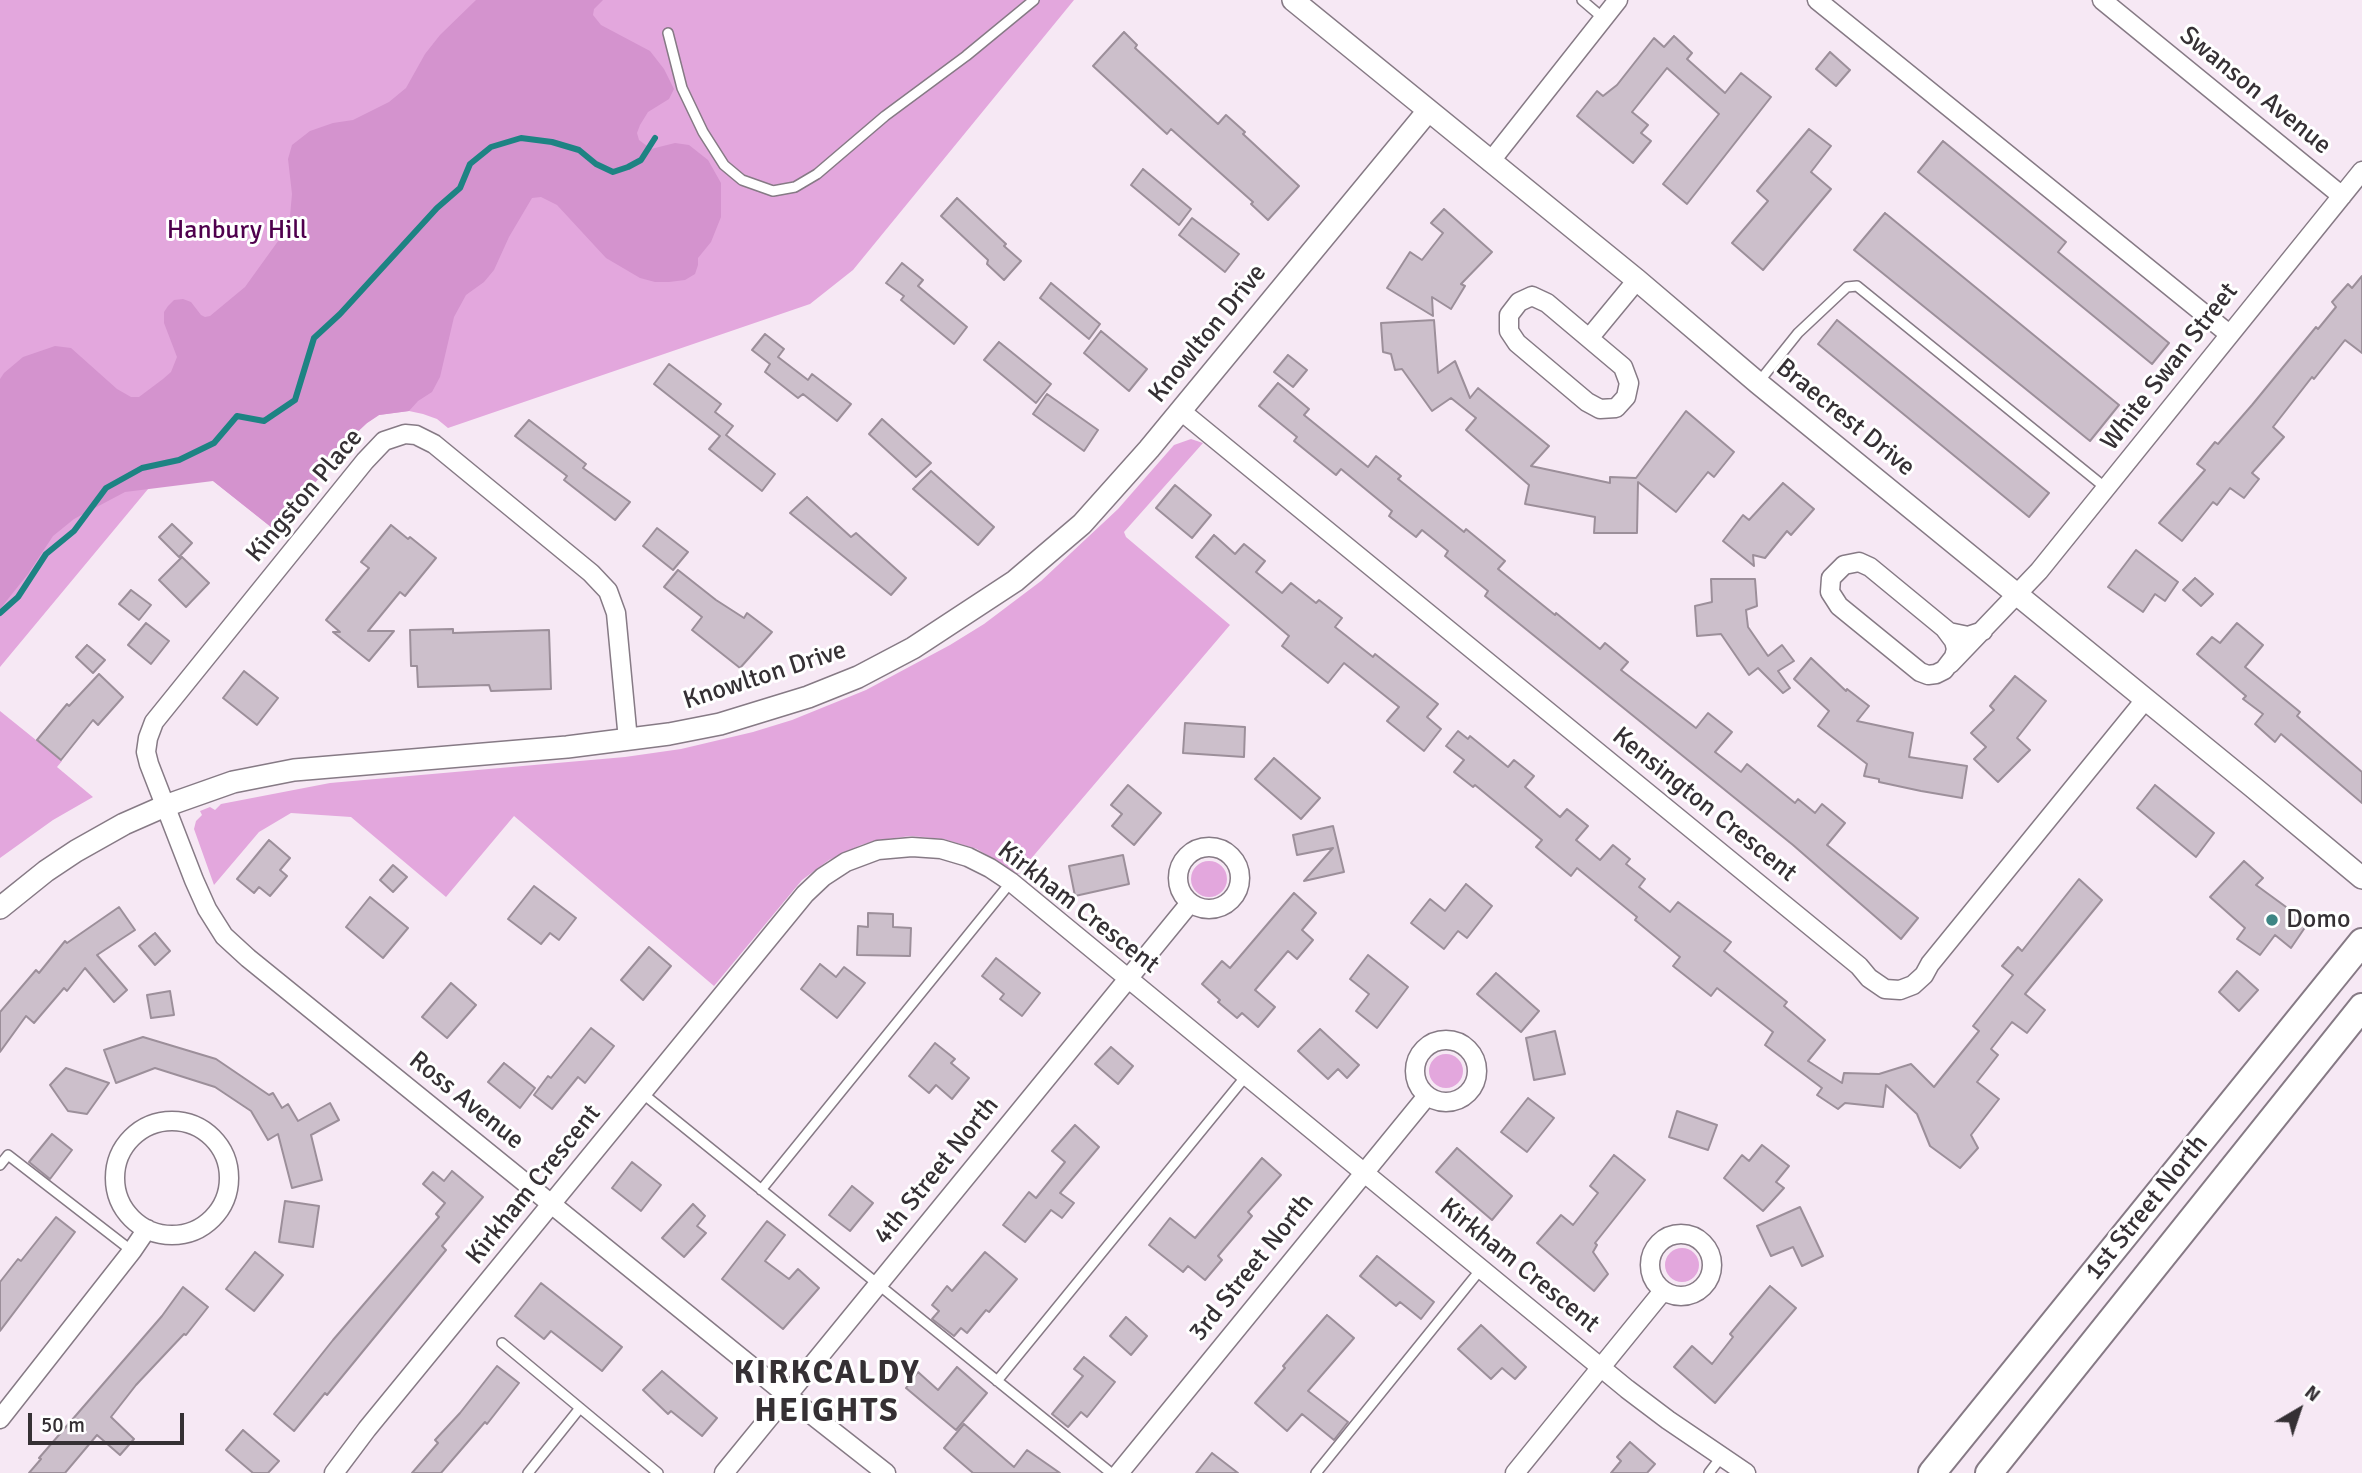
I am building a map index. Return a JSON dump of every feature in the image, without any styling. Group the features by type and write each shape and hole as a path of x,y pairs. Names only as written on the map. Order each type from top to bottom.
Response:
{"main road":[{"name":"1st Street North","path":"1932,1473 2362,942"},
{"name":"1st Street North","path":"1989,1473 2362,1007"}],"street":[{"name":"Braecrest Drive","path":"1293,0 2362,878"},
{"path":"1490,162 1618,0"},
{"path":"1816,0 2229,334"},
{"name":"Swanson Avenue","path":"2102,0 2342,196"},
{"name":"Knowlton Drive","path":"0,908 76,851 124,824 164,806 233,782 294,770 628,740 720,724 808,697 858,677 914,648 982,605 1049,554 1110,495 1428,111"},
{"name":"White Swan Street","path":"1950,664 2018,595 2107,489 2362,171"},
{"path":"1590,337 1637,280"},
{"path":"1532,296 1547,303 1590,337 1623,367 1629,383 1626,397 1616,408 1600,410 1587,402 1517,343 1509,331 1509,315 1519,302 1532,296"},
{"name":"Kensington Crescent","path":"1181,411 1885,989 1900,990 1913,985 1923,975 2145,700"},
{"name":"Kingston Place","path":"164,806 146,752 154,722 365,461 384,441 405,434 416,435 435,444 591,573 607,591 616,613 628,740"},
{"path":"1945,629 1954,641 1956,649 1950,664 1936,674 1928,675 1912,667 1839,606 1830,592 1832,578 1843,565 1853,562 1864,564 1945,629 1954,634 1968,636 1983,631"},
{"name":"Ross Avenue","path":"164,806 207,909 224,936 886,1473"},
{"name":"Kirkham Crescent","path":"334,1473 367,1429 805,894 846,862 878,850 912,847 941,849 990,867 1011,882 1601,1367 1668,1420 1746,1473"},
{"name":"4th Street North","path":"724,1473 1190,903"},
{"name":"3rd Street North","path":"1119,1473 1427,1097"},
{"path":"160,1121 196,1125 211,1136 223,1151 229,1170 228,1190 221,1208 208,1223 191,1232 171,1235 147,1229 135,1222 123,1208 116,1191 115,1173 119,1155 129,1139 143,1128 160,1121"},
{"path":"0,1419 147,1229"},
{"path":"1515,1473 1663,1291"}],"lane":[{"path":"668,33 682,88 703,132 724,164 742,180 773,191 795,187 817,174 885,116 966,56 1034,0"},
{"path":"1582,0 1604,18"},
{"path":"1758,383 1798,333 1847,287 1857,286 2107,489"},
{"path":"761,1190 1011,882"},
{"path":"997,1381 1246,1076"},
{"path":"642,1093 1111,1473"},
{"path":"0,1165 8,1155 132,1251"},
{"path":"1316,1473 1482,1269"},
{"path":"502,1343 658,1473"},
{"path":"528,1473 580,1408"},
{"path":"1709,1473 1722,1456"}],"green space":[{"name":"Hanbury Hill","path":"0,0 1074,0 853,270 810,304 448,428 437,419 409,411 379,415 352,437 276,531 178,453 0,667"},
{"path":"1191,439 1203,443 1124,532 1126,537 1230,625 1018,874 977,849 944,839 911,836 861,845 829,860 802,880 714,986 514,816 446,897 351,817 291,813 259,832 214,885 194,829 196,821 202,815 200,811 210,807 215,810 221,804 330,783 625,757 681,749 792,720 866,690 984,624 1041,581 1118,509 1174,445"},
{"path":"0,711 62,761 57,767 93,797 53,820 0,858"},
{"path":"1209,861 1222,866 1227,879 1222,892 1209,897 1196,892 1191,879 1196,866"},
{"path":"1446,1054 1458,1059 1463,1071 1458,1083 1446,1088 1434,1083 1429,1071 1434,1059"},
{"path":"1682,1248 1694,1253 1699,1265 1694,1277 1682,1282 1670,1277 1665,1265 1670,1253"}],"shaded area":[{"path":"476,0 603,0 594,9 593,15 601,25 650,51 664,69 674,89 669,99 648,112 637,133 639,140 651,149 675,143 689,145 708,160 721,183 721,217 711,242 698,258 695,274 685,280 669,282 640,278 606,258 557,205 541,197 532,198 509,237 494,270 484,282 466,295 454,317 440,377 432,392 409,411 379,415 367,423 352,437 276,531 213,481 125,492 74,519 53,536 0,609 0,379 4,373 23,357 55,346 71,348 117,389 131,397 139,397 163,379 171,372 177,357 164,323 164,312 168,306 174,300 183,299 191,302 201,315 210,316 245,287 281,237 290,216 292,194 288,159 292,145 310,131 353,120 389,102 406,88 425,54 440,35"}],"building":[{"path":"1124,32 1137,45 1135,48 1218,124 1226,115 1299,186 1268,220 1251,204 1253,202 1171,129 1167,134 1093,66"},
{"path":"1674,36 1692,53 1687,59 1725,93 1741,73 1771,97 1687,204 1663,184 1719,114 1667,68 1632,112 1648,125 1641,133 1651,141 1633,163 1577,116 1597,91 1603,96 1617,85 1654,38 1664,47"},
{"path":"1830,52 1850,70 1836,86 1816,69"},
{"path":"1809,129 1831,146 1811,172 1831,189 1763,270 1732,243 1768,201 1757,191"},
{"path":"1943,141 2066,242 2058,252 2169,343 2152,364 1918,172"},
{"path":"1143,169 1191,209 1179,225 1131,185"},
{"path":"957,198 1021,261 1004,280 987,264 988,260 941,216"},
{"path":"1444,209 1492,252 1461,284 1465,286 1451,309 1432,297 1433,316 1387,288 1410,252 1422,260 1443,233 1431,223"},
{"path":"1885,213 2119,405 2090,441 1854,250"},
{"path":"1192,218 1239,254 1225,272 1179,235"},
{"path":"902,263 923,280 918,286 967,327 954,344 901,300 904,296 886,283"},
{"path":"2362,276 2362,353 2345,340 2273,427 2284,437 2252,473 2259,479 2244,498 2230,488 2217,505 2213,502 2182,541 2159,523 2205,470 2197,464 2252,405 2316,327 2318,329 2336,307 2332,302 2348,284 2352,288"},
{"path":"1051,283 1100,324 1089,339 1040,298"},
{"path":"1434,320 1438,373 1455,361 1470,398 1478,388 1549,446 1531,466 1610,483 1610,477 1636,478 1686,411 1734,452 1714,477 1708,472 1676,512 1638,482 1637,533 1594,533 1595,517 1525,504 1529,485 1466,430 1476,418 1451,398 1432,411 1402,369 1395,370 1391,354 1383,352 1381,323"},
{"path":"1837,320 2049,493 2029,517 1818,344"},
{"path":"1101,331 1147,369 1129,391 1084,353"},
{"path":"765,334 784,349 778,357 808,380 812,374 851,404 837,421 803,394 798,398 765,372 770,364 752,350"},
{"path":"999,342 1051,384 1036,403 984,360"},
{"path":"1288,355 1307,370 1293,387 1274,372"},
{"path":"669,364 721,404 715,412 733,426 726,435 775,474 762,491 709,449 720,436 654,384"},
{"path":"1278,383 1309,409 1304,415 1368,467 1376,456 1401,476 1398,479 1505,561 1498,569 1600,649 1605,643 1628,662 1621,670 1696,728 1708,713 1732,732 1715,752 1741,772 1747,764 1795,803 1798,799 1815,813 1822,804 1845,823 1827,845 1918,918 1901,939 1793,845 1485,596 1488,591 1445,556 1448,551 1422,530 1416,537 1389,516 1392,511 1341,469 1336,475 1294,441 1297,437 1259,406"},
{"path":"1047,394 1098,430 1084,451 1033,414"},
{"path":"882,419 931,463 916,477 869,434"},
{"path":"529,420 586,464 583,468 630,502 615,520 564,480 567,476 515,436"},
{"path":"931,471 994,527 978,545 913,489"},
{"path":"1783,483 1814,509 1791,535 1787,531 1765,558 1753,555 1754,566 1723,541 1743,515 1749,520"},
{"path":"1175,485 1211,515 1192,538 1156,508"},
{"path":"807,497 851,537 856,533 906,578 891,595 790,513"},
{"path":"172,524 192,543 179,557 159,537"},
{"path":"391,525 436,558 405,596 400,592 368,631 394,631 369,661 333,632 340,632 326,620 369,568 361,562"},
{"path":"657,528 688,552 673,570 643,546"},
{"path":"1214,535 1235,554 1244,544 1265,561 1256,572 1282,593 1291,583 1316,603 1319,600 1342,618 1335,627 1373,657 1375,654 1438,704 1427,717 1441,729 1424,751 1387,721 1399,707 1344,663 1328,683 1282,646 1289,636 1196,557"},
{"path":"2136,550 2178,582 2165,601 2155,594 2143,612 2108,587"},
{"path":"182,557 209,583 186,607 159,580"},
{"path":"678,570 716,600 744,618 747,613 772,632 740,668 692,630 702,617 664,587"},
{"path":"2195,578 2213,594 2201,606 2183,590"},
{"path":"1711,579 1755,579 1757,606 1746,610 1748,627 1768,656 1782,645 1794,661 1778,671 1790,688 1783,693 1758,668 1749,675 1721,634 1697,636 1695,606 1712,602"},
{"path":"131,590 151,605 139,620 119,604"},
{"path":"146,623 169,641 151,664 128,645"},
{"path":"2237,623 2263,645 2245,667 2300,712 2297,716 2362,772 2362,803 2281,734 2275,742 2255,724 2263,714 2243,699 2246,696 2197,654 2212,637 2220,643"},
{"path":"453,629 453,633 549,630 551,689 491,691 489,685 418,687 417,666 411,666 410,630"},
{"path":"87,645 105,660 93,673 76,657"},
{"path":"1811,658 1846,691 1847,689 1869,706 1857,721 1913,733 1909,757 1967,766 1962,798 1879,782 1879,779 1864,776 1867,764 1818,726 1829,711 1794,679"},
{"path":"244,671 278,698 257,725 223,698"},
{"path":"99,674 123,697 98,725 93,720 61,760 37,740 67,704 69,706"},
{"path":"2015,676 2046,701 2017,738 2030,750 1998,782 1974,759 1986,747 1971,733 1994,710 1990,706"},
{"path":"1185,723 1245,727 1244,757 1183,753"},
{"path":"1458,731 1468,739 1470,736 1508,767 1514,760 1534,776 1525,787 1560,817 1567,809 1588,826 1576,840 1600,860 1613,845 1630,859 1626,864 1645,879 1639,887 1670,912 1678,902 1731,942 1724,951 1787,1002 1784,1006 1825,1040 1808,1061 1842,1083 1844,1073 1879,1074 1911,1064 1934,1087 1979,1031 1973,1026 2013,975 2002,966 2018,947 2022,951 2079,879 2102,900 2025,994 2045,1010 2027,1033 2012,1022 1991,1049 1998,1055 1977,1082 1999,1099 1971,1135 1978,1148 1960,1168 1930,1146 1917,1114 1886,1085 1883,1107 1845,1103 1838,1109 1817,1095 1822,1088 1765,1045 1773,1032 1717,988 1711,996 1673,966 1680,957 1635,920 1637,917 1577,868 1571,876 1536,847 1542,840 1475,785 1473,787 1454,772 1464,760 1446,746"},
{"path":"1274,758 1320,798 1301,819 1255,779"},
{"path":"1128,785 1161,813 1134,845 1112,826 1122,814 1111,805"},
{"path":"2155,785 2214,833 2196,857 2137,808"},
{"path":"1333,826 1344,872 1304,881 1333,848 1297,855 1293,835"},
{"path":"269,840 290,858 280,870 287,876 270,896 259,887 254,893 237,879"},
{"path":"1123,855 1129,884 1075,896 1069,866"},
{"path":"2244,861 2263,878 2256,885 2308,923 2291,948 2275,935 2260,955 2237,939 2245,928 2210,897"},
{"path":"393,865 407,877 393,892 380,880"},
{"path":"1466,884 1492,906 1467,938 1458,931 1444,949 1411,923 1430,899 1445,911"},
{"path":"534,886 576,918 559,940 550,933 541,944 508,919"},
{"path":"1294,893 1316,913 1302,930 1313,940 1297,959 1288,951 1255,990 1275,1007 1258,1027 1242,1013 1237,1018 1202,984 1222,961 1230,968"},
{"path":"370,897 408,928 383,958 346,927"},
{"path":"119,907 135,930 97,955 127,990 114,1002 85,968 67,991 64,988 34,1023 26,1016 0,1052 0,1012 36,970 39,973 65,941 67,943"},
{"path":"868,913 893,914 893,927 911,928 910,956 857,955 858,926 868,927"},
{"path":"155,933 170,951 155,965 139,946"},
{"path":"649,947 671,966 643,1000 621,980"},
{"path":"1368,955 1408,987 1377,1028 1356,1011 1369,994 1350,979"},
{"path":"996,958 1040,993 1022,1016 1000,999 1004,994 982,976"},
{"path":"820,964 836,977 844,967 865,983 837,1018 801,989"},
{"path":"2237,971 2258,990 2239,1011 2219,992"},
{"path":"1496,973 1539,1011 1521,1032 1477,994"},
{"path":"451,983 476,1005 447,1038 422,1017"},
{"path":"170,991 174,1015 151,1018 147,995"},
{"path":"591,1028 614,1046 585,1083 578,1077 552,1109 534,1095"},
{"path":"1320,1029 1359,1065 1347,1078 1338,1069 1328,1079 1298,1051"},
{"path":"1555,1031 1565,1074 1534,1080 1526,1038"},
{"path":"143,1037 216,1059 269,1095 273,1093 282,1108 288,1104 298,1121 330,1103 339,1120 311,1135 322,1180 292,1188 278,1134 268,1140 251,1111 215,1087 155,1068 116,1083 104,1050"},
{"path":"935,1043 955,1059 951,1063 969,1078 952,1099 936,1085 929,1093 909,1076"},
{"path":"1111,1047 1133,1066 1118,1084 1095,1064"},
{"path":"504,1063 535,1088 520,1108 488,1082"},
{"path":"66,1068 109,1083 87,1114 68,1111 50,1085"},
{"path":"1528,1098 1554,1118 1527,1152 1501,1132"},
{"path":"1677,1111 1717,1125 1708,1150 1669,1137"},
{"path":"1075,1125 1099,1147 1060,1193 1074,1203 1062,1218 1051,1210 1025,1242 1003,1225 1029,1192 1036,1198 1065,1162 1052,1151"},
{"path":"52,1134 72,1150 50,1179 29,1162"},
{"path":"1762,1145 1789,1166 1776,1182 1784,1188 1763,1211 1724,1178 1742,1155 1749,1161"},
{"path":"1457,1148 1512,1196 1492,1220 1436,1172"},
{"path":"1614,1155 1645,1180 1595,1243 1597,1245 1593,1252 1608,1274 1594,1291 1537,1243 1561,1215 1573,1225 1598,1193 1590,1186"},
{"path":"1262,1158 1281,1175 1248,1212 1252,1216 1218,1256 1222,1260 1205,1280 1188,1266 1183,1272 1149,1245 1170,1218 1195,1238"},
{"path":"632,1162 661,1185 641,1211 612,1188"},
{"path":"452,1171 483,1197 442,1246 446,1250 327,1395 325,1393 294,1431 274,1414 333,1340 439,1217 436,1214 445,1203 423,1184 433,1172 444,1181"},
{"path":"852,1186 873,1203 850,1231 829,1215"},
{"path":"285,1201 319,1206 313,1247 279,1242"},
{"path":"693,1204 705,1216 697,1226 706,1233 684,1257 662,1238"},
{"path":"1800,1207 1823,1256 1802,1266 1793,1247 1771,1256 1757,1226"},
{"path":"56,1217 75,1232 0,1331 0,1282 18,1259 21,1261"},
{"path":"767,1221 785,1235 765,1261 789,1279 798,1269 819,1288 783,1329 722,1279"},
{"path":"255,1252 283,1275 254,1311 226,1289"},
{"path":"985,1252 1017,1279 967,1333 961,1328 954,1336 932,1319 939,1311 932,1305 947,1286 952,1291"},
{"path":"1377,1256 1434,1302 1421,1319 1400,1302 1396,1306 1360,1276"},
{"path":"541,1283 622,1347 602,1371 551,1331 544,1339 515,1316"},
{"path":"1770,1286 1796,1308 1715,1403 1674,1367 1692,1346 1712,1364 1733,1337 1730,1334"},
{"path":"183,1287 208,1307 186,1335 184,1334 136,1385 111,1417 134,1439 120,1455 97,1435 65,1473 29,1473 162,1316"},
{"path":"1327,1315 1354,1338 1308,1391 1348,1422 1334,1440 1302,1414 1287,1431 1255,1403"},
{"path":"1126,1317 1147,1336 1131,1355 1110,1336"},
{"path":"1481,1325 1526,1367 1515,1379 1502,1368 1491,1379 1458,1349"},
{"path":"1084,1357 1115,1382 1087,1417 1081,1412 1068,1427 1052,1414 1083,1376 1074,1369"},
{"path":"497,1366 519,1383 487,1424 485,1422 441,1473 412,1473 438,1443 435,1440"},
{"path":"957,1367 987,1393 956,1430 906,1388 918,1372 938,1390"},
{"path":"662,1371 717,1418 702,1436 671,1411 668,1414 643,1390"},
{"path":"964,1424 1014,1467 1027,1450 1060,1473 973,1473 944,1448"},
{"path":"243,1430 279,1461 268,1473 253,1473 226,1450"},
{"path":"1630,1442 1655,1464 1647,1473 1611,1473 1621,1461 1617,1457"},
{"path":"1212,1453 1238,1473 1196,1473"}],"waterway":[{"path":"0,613 18,597 46,554 74,531 106,488 142,468 179,460 214,443 237,416 264,421 295,400 314,338 340,314 437,208 460,188 470,164 491,147 521,138 552,142 579,150 596,164 613,172 641,160 655,138"}],"place":[{"name":"Domo","path":"2272,920"}],"district":[{"name":"KIRKCALDY HEIGHTS","path":"827,1393"}]}
